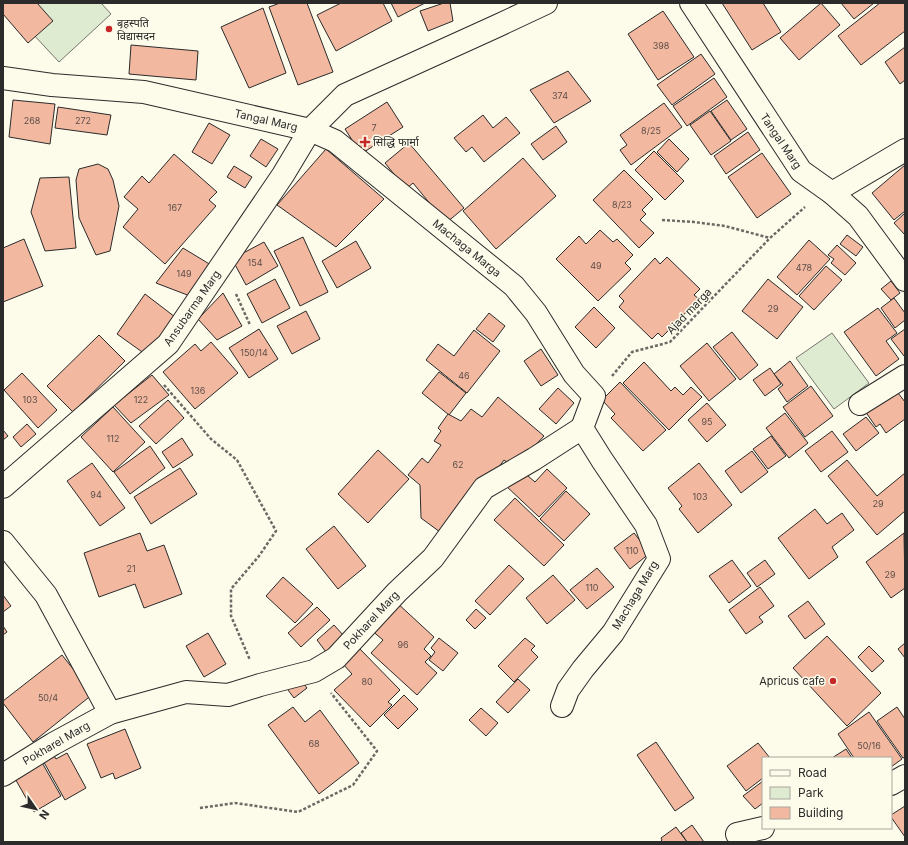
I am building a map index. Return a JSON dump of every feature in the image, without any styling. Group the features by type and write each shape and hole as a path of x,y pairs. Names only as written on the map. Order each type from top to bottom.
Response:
{"street":[{"name":"Tangal Marg","path":"3,78 52,85 144,92 310,130 345,95 546,3"},
{"name":"Tangal Marg","path":"690,3 801,171 832,193 858,216 905,280"},
{"name":"Ansubarma Marg","path":"3,487 168,344 283,175 310,130"},
{"name":"Machaga Marga","path":"310,130 335,141 514,286 536,313 574,374 594,396"},
{"path":"832,193 905,150"},
{"path":"860,404 905,376"},
{"path":"582,428 594,396"},
{"name":"Pokharel Marg","path":"3,775 53,744 110,712 186,692 228,695 314,671 336,658 397,592 433,558 484,488 582,428"},
{"name":"Machaga Marg","path":"562,706 568,690 583,669 613,633 659,559 646,525 582,428"},
{"path":"3,542 46,595 110,712"},
{"path":"892,783 905,776"},
{"path":"737,834 762,828"}],"path":[{"name":"Ajad marga","path":"594,396 632,352 670,342 770,238 810,203 832,193"},
{"path":"662,220 725,226 770,238"},
{"path":"145,364 211,439 237,460 276,531 259,556 231,589 231,616 250,659 246,678 228,695"},
{"path":"200,808 235,803 298,812 353,785 377,751 314,671"}],"green space":[{"path":"4,3 101,3 111,14 59,62"},
{"path":"832,333 869,383 834,409 796,358"}],"building":[{"path":"3,3 37,3 53,21 28,43 3,14"},
{"path":"280,3 307,3 333,72 298,85 269,7"},
{"path":"341,3 383,3 392,21 336,51 317,15"},
{"path":"391,3 425,3 398,17"},
{"path":"444,3 450,3 453,21 428,31 420,11"},
{"path":"722,3 763,3 781,32 752,50"},
{"path":"821,3 840,25 799,60 780,38"},
{"path":"841,3 874,3 854,19"},
{"path":"880,3 905,3 905,31 861,65 838,36"},
{"path":"263,8 286,73 249,88 221,27"},
{"path":"663,11 694,57 658,80 628,34"},
{"path":"131,45 198,51 196,80 129,74"},
{"path":"905,47 905,80 900,84 885,62"},
{"path":"701,54 715,74 672,105 657,85"},
{"path":"568,71 591,101 554,123 530,90"},
{"path":"714,78 727,97 687,126 673,106"},
{"path":"13,100 55,104 50,144 9,137"},
{"path":"727,100 747,129 731,140 711,111"},
{"path":"387,102 403,127 361,154 345,129"},
{"path":"664,103 682,127 631,165 620,150 627,145 620,135"},
{"path":"58,107 111,115 107,135 55,128"},
{"path":"710,111 731,141 711,155 690,125"},
{"path":"483,115 493,128 506,117 520,133 484,162 472,147 466,152 454,138"},
{"path":"209,123 230,135 212,164 192,152"},
{"path":"556,126 567,142 543,160 531,144"},
{"path":"748,132 760,150 726,174 714,156"},
{"path":"261,139 278,149 266,167 250,156"},
{"path":"669,139 689,159 677,172 657,152"},
{"path":"409,143 464,208 446,223 413,183 406,189 385,163"},
{"path":"326,149 384,199 336,247 277,205"},
{"path":"654,151 684,181 665,200 635,170"},
{"path":"762,153 791,194 757,218 728,177"},
{"path":"174,154 217,192 209,200 216,206 165,264 123,227 138,209 124,197 142,176 149,183"},
{"path":"523,158 556,196 496,249 463,211"},
{"path":"98,164 108,169 113,180 119,206 110,251 96,255 79,218 76,180 79,169"},
{"path":"905,165 905,211 894,220 872,193"},
{"path":"234,166 252,177 245,188 227,177"},
{"path":"624,170 653,199 642,210 646,214 640,220 654,233 639,248 593,200"},
{"path":"69,177 76,248 45,251 31,212 40,178"},
{"path":"905,213 905,235 894,223"},
{"path":"600,230 613,242 617,239 633,255 625,263 631,269 598,301 556,259 579,236 586,244"},
{"path":"847,235 863,247 856,256 840,244"},
{"path":"303,237 328,292 300,306 274,251"},
{"path":"24,239 43,286 3,302 3,248"},
{"path":"809,240 830,259 797,295 777,277"},
{"path":"356,241 371,268 337,288 322,261"},
{"path":"264,242 278,266 246,285 232,259"},
{"path":"837,245 856,263 845,275 831,263 834,259 828,255"},
{"path":"183,248 211,265 190,296 156,283"},
{"path":"667,257 700,289 694,295 699,299 662,337 658,333 652,339 619,307 624,301 619,296 655,258 660,264"},
{"path":"826,266 842,280 814,310 799,296"},
{"path":"275,279 290,308 262,323 247,294"},
{"path":"768,279 803,307 777,339 742,311"},
{"path":"891,281 900,293 891,300 881,289"},
{"path":"223,293 242,326 217,340 198,319"},
{"path":"145,294 179,320 145,354 117,334"},
{"path":"894,298 905,313 905,320 895,328 881,308"},
{"path":"594,307 615,328 596,348 575,327"},
{"path":"878,308 897,333 886,341 899,359 876,376 844,332"},
{"path":"306,311 320,339 292,354 277,326"},
{"path":"489,313 505,326 493,342 476,329"},
{"path":"259,329 278,359 249,378 229,348"},
{"path":"905,329 905,355 904,356 891,339"},
{"path":"474,330 500,351 467,393 426,360 438,344 454,356"},
{"path":"732,332 758,365 740,380 713,347"},
{"path":"99,335 125,361 73,412 47,386"},
{"path":"211,342 238,373 195,409 163,372 195,344 201,351"},
{"path":"707,343 736,379 709,401 680,366"},
{"path":"541,349 558,375 541,386 524,361"},
{"path":"790,361 808,386 787,402 778,389 783,385 774,374"},
{"path":"644,362 671,391 675,387 683,395 691,387 702,397 669,430 623,383"},
{"path":"770,368 781,384 765,396 753,380"},
{"path":"439,372 466,393 449,415 422,393"},
{"path":"22,373 57,410 38,428 4,390"},
{"path":"152,375 169,395 131,423 114,405"},
{"path":"620,382 666,430 643,451 611,418 615,414 602,400"},
{"path":"811,386 833,416 805,437 783,407"},
{"path":"558,388 574,403 556,424 539,409"},
{"path":"895,389 905,402 905,419 886,433 880,424 876,427 865,411"},
{"path":"498,397 544,436 514,468 504,460 488,482 480,477 479,483 440,532 421,518 420,485 408,475 422,458 428,463 441,445 434,441 441,431 438,428 448,414 461,421 471,409 482,417"},
{"path":"168,400 184,418 156,444 139,426"},
{"path":"707,403 726,425 707,442 688,420"},
{"path":"113,407 145,442 113,472 81,437"},
{"path":"785,413 808,443 789,458 766,428"},
{"path":"866,417 879,433 856,451 843,434"},
{"path":"27,424 36,434 21,447 13,437"},
{"path":"3,430 8,436 3,440"},
{"path":"832,431 848,452 821,472 805,451"},
{"path":"771,436 786,456 768,469 753,449"},
{"path":"182,438 193,455 173,468 162,452"},
{"path":"150,446 165,468 130,494 114,472"},
{"path":"378,450 409,479 368,523 338,494"},
{"path":"752,451 768,472 741,493 725,471"},
{"path":"847,460 877,496 905,473 905,511 877,535 828,476"},
{"path":"92,463 125,508 100,526 67,481"},
{"path":"699,463 732,505 698,533 679,509 682,506 668,488"},
{"path":"180,468 197,494 151,524 134,497"},
{"path":"520,469 535,482 547,469 567,488 539,517 505,485"},
{"path":"566,491 590,514 564,541 540,519"},
{"path":"515,498 564,545 544,566 494,520"},
{"path":"815,509 827,524 842,513 854,530 832,547 838,557 809,579 778,538"},
{"path":"334,526 366,566 338,589 306,549"},
{"path":"140,533 147,551 164,545 182,594 144,608 135,584 99,597 84,553"},
{"path":"634,533 650,553 630,569 614,548"},
{"path":"904,533 905,588 891,598 866,562"},
{"path":"732,560 751,586 729,603 709,576"},
{"path":"765,560 775,574 757,587 747,573"},
{"path":"509,565 524,579 490,615 475,601"},
{"path":"597,568 614,587 587,609 570,590"},
{"path":"553,575 575,600 547,624 526,598"},
{"path":"283,577 313,604 295,623 266,596"},
{"path":"760,587 774,606 759,617 763,622 746,634 729,610"},
{"path":"3,595 11,606 3,612"},
{"path":"395,601 434,637 424,649 431,656 425,662 437,673 417,695 371,653 383,640 370,629"},
{"path":"808,601 825,624 805,639 788,616"},
{"path":"317,607 330,620 301,647 288,633"},
{"path":"476,609 486,618 475,629 466,620"},
{"path":"334,625 344,636 326,652 317,640"},
{"path":"3,626 7,632 3,635"},
{"path":"208,633 226,664 204,677 186,646"},
{"path":"827,636 881,693 847,726 793,668"},
{"path":"439,638 458,653 443,671 429,660 435,652 431,648"},
{"path":"525,638 535,646 531,650 538,657 514,682 498,666"},
{"path":"905,643 905,658 898,649"},
{"path":"869,646 884,661 872,672 858,657"},
{"path":"359,648 400,690 388,702 392,705 370,727 334,690 352,674 343,664"},
{"path":"62,655 93,694 33,742 3,701"},
{"path":"298,676 307,688 294,698 285,686"},
{"path":"518,679 530,690 508,713 496,702"},
{"path":"404,695 418,709 398,729 384,715"},
{"path":"293,707 305,722 320,710 359,763 319,794 268,725"},
{"path":"897,707 905,719 905,757 903,758 877,721"},
{"path":"481,708 498,723 486,736 469,720"},
{"path":"869,712 902,759 892,766 892,757 853,757 838,734"},
{"path":"125,729 141,768 115,779 113,773 101,778 87,744"},
{"path":"656,742 694,798 675,811 637,755"},
{"path":"758,743 769,757 762,757 762,779 746,791 727,766"},
{"path":"846,749 851,757 834,757"},
{"path":"51,751 56,759 67,753 86,788 65,800 41,757"},
{"path":"40,759 61,796 34,812 13,775"},
{"path":"762,782 762,804 755,809 743,796"},
{"path":"905,806 905,837 892,818 892,814"},
{"path":"692,825 704,842 687,842 681,833"},
{"path":"676,827 687,842 660,842 662,840 661,838"}],"place":[{"name":"बृहस्पति विद्यासदन","path":"109,29"},
{"name":"सिद्धि फार्मा","path":"365,142"},
{"name":"Apricus cafe","path":"833,681"}]}
